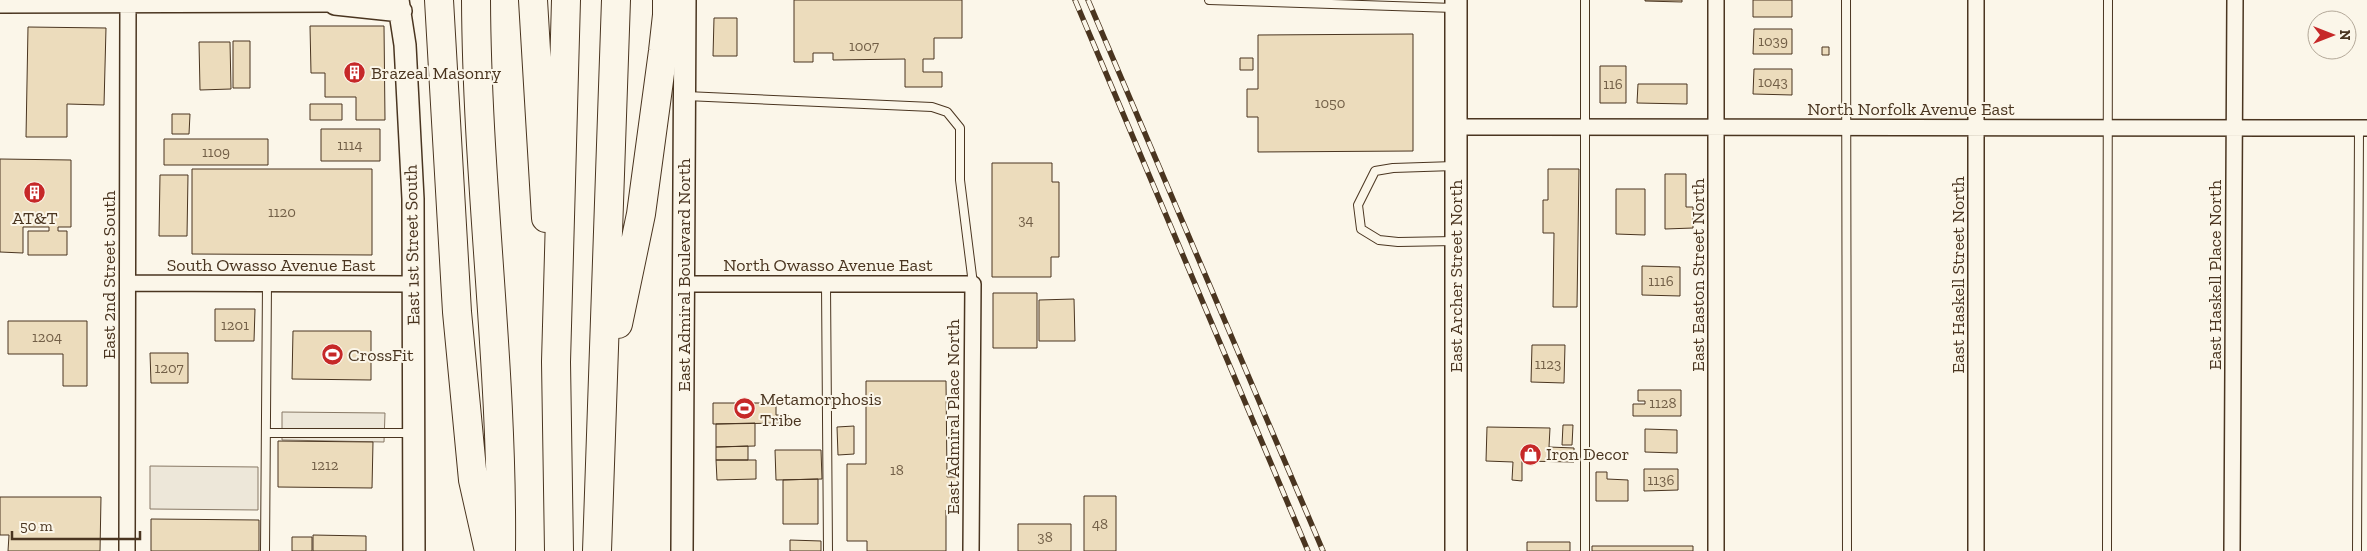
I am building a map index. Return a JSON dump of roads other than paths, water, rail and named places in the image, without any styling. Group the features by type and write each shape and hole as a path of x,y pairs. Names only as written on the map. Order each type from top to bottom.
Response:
{"highway":[{"path":"430,0 441,30"},
{"path":"439,0 457,312 474,480 489,551"},
{"path":"476,0 477,85 502,474 501,551"},
{"path":"477,85 489,0"},
{"path":"533,0 536,77 556,362"},
{"path":"559,551 556,362 566,0"},
{"path":"597,551 616,0"},
{"path":"601,409 641,214 668,15 667,0"}],"street":[{"name":"East Admiral Boulevard North","path":"682,551 686,96 685,0"},
{"name":"East Easton Street North","path":"1716,0 1716,551"},
{"name":"East Haskell Street North","path":"1976,0 1976,551"},
{"name":"East Haskell Place North","path":"2232,551 2235,0"},
{"path":"0,5 340,2 400,5"},
{"name":"East 2nd Street South","path":"127,551 128,3"},
{"name":"East Archer Street North","path":"1456,4 1456,551"},
{"name":"East 1st Street South","path":"400,5 405,45 413,190 414,551"},
{"name":"North Norfolk Avenue East","path":"1456,127 2363,128"},
{"name":"South Owasso Avenue East","path":"128,283 413,284"},
{"name":"North Owasso Avenue East","path":"684,284 973,284"},
{"name":"East Admiral Place North","path":"971,551 973,284"}],"lane":[{"path":"1209,0 1456,4"},
{"path":"1585,0 1585,551"},
{"path":"1846,0 1847,551"},
{"path":"2107,551 2108,0"},
{"path":"686,96 932,107 947,112 960,128 960,180 973,284"},
{"path":"2358,551 2363,128"},
{"path":"1455,241 1398,242 1379,240 1361,229 1358,205 1375,171 1393,168 1456,166"},
{"path":"265,551 267,283"},
{"path":"826,285 828,551"},
{"path":"266,433 415,433"}],"railway":[{"path":"1075,0 1308,551"},
{"path":"1088,0 1323,551"}],"place":[{"name":"Brazeal Masonry","path":"355,73"},
{"name":"AT&T","path":"35,193"},
{"name":"CrossFit","path":"332,355"},
{"name":"Metamorphosis Tribe","path":"744,409"},
{"name":"Iron Decor","path":"1530,454"}]}
